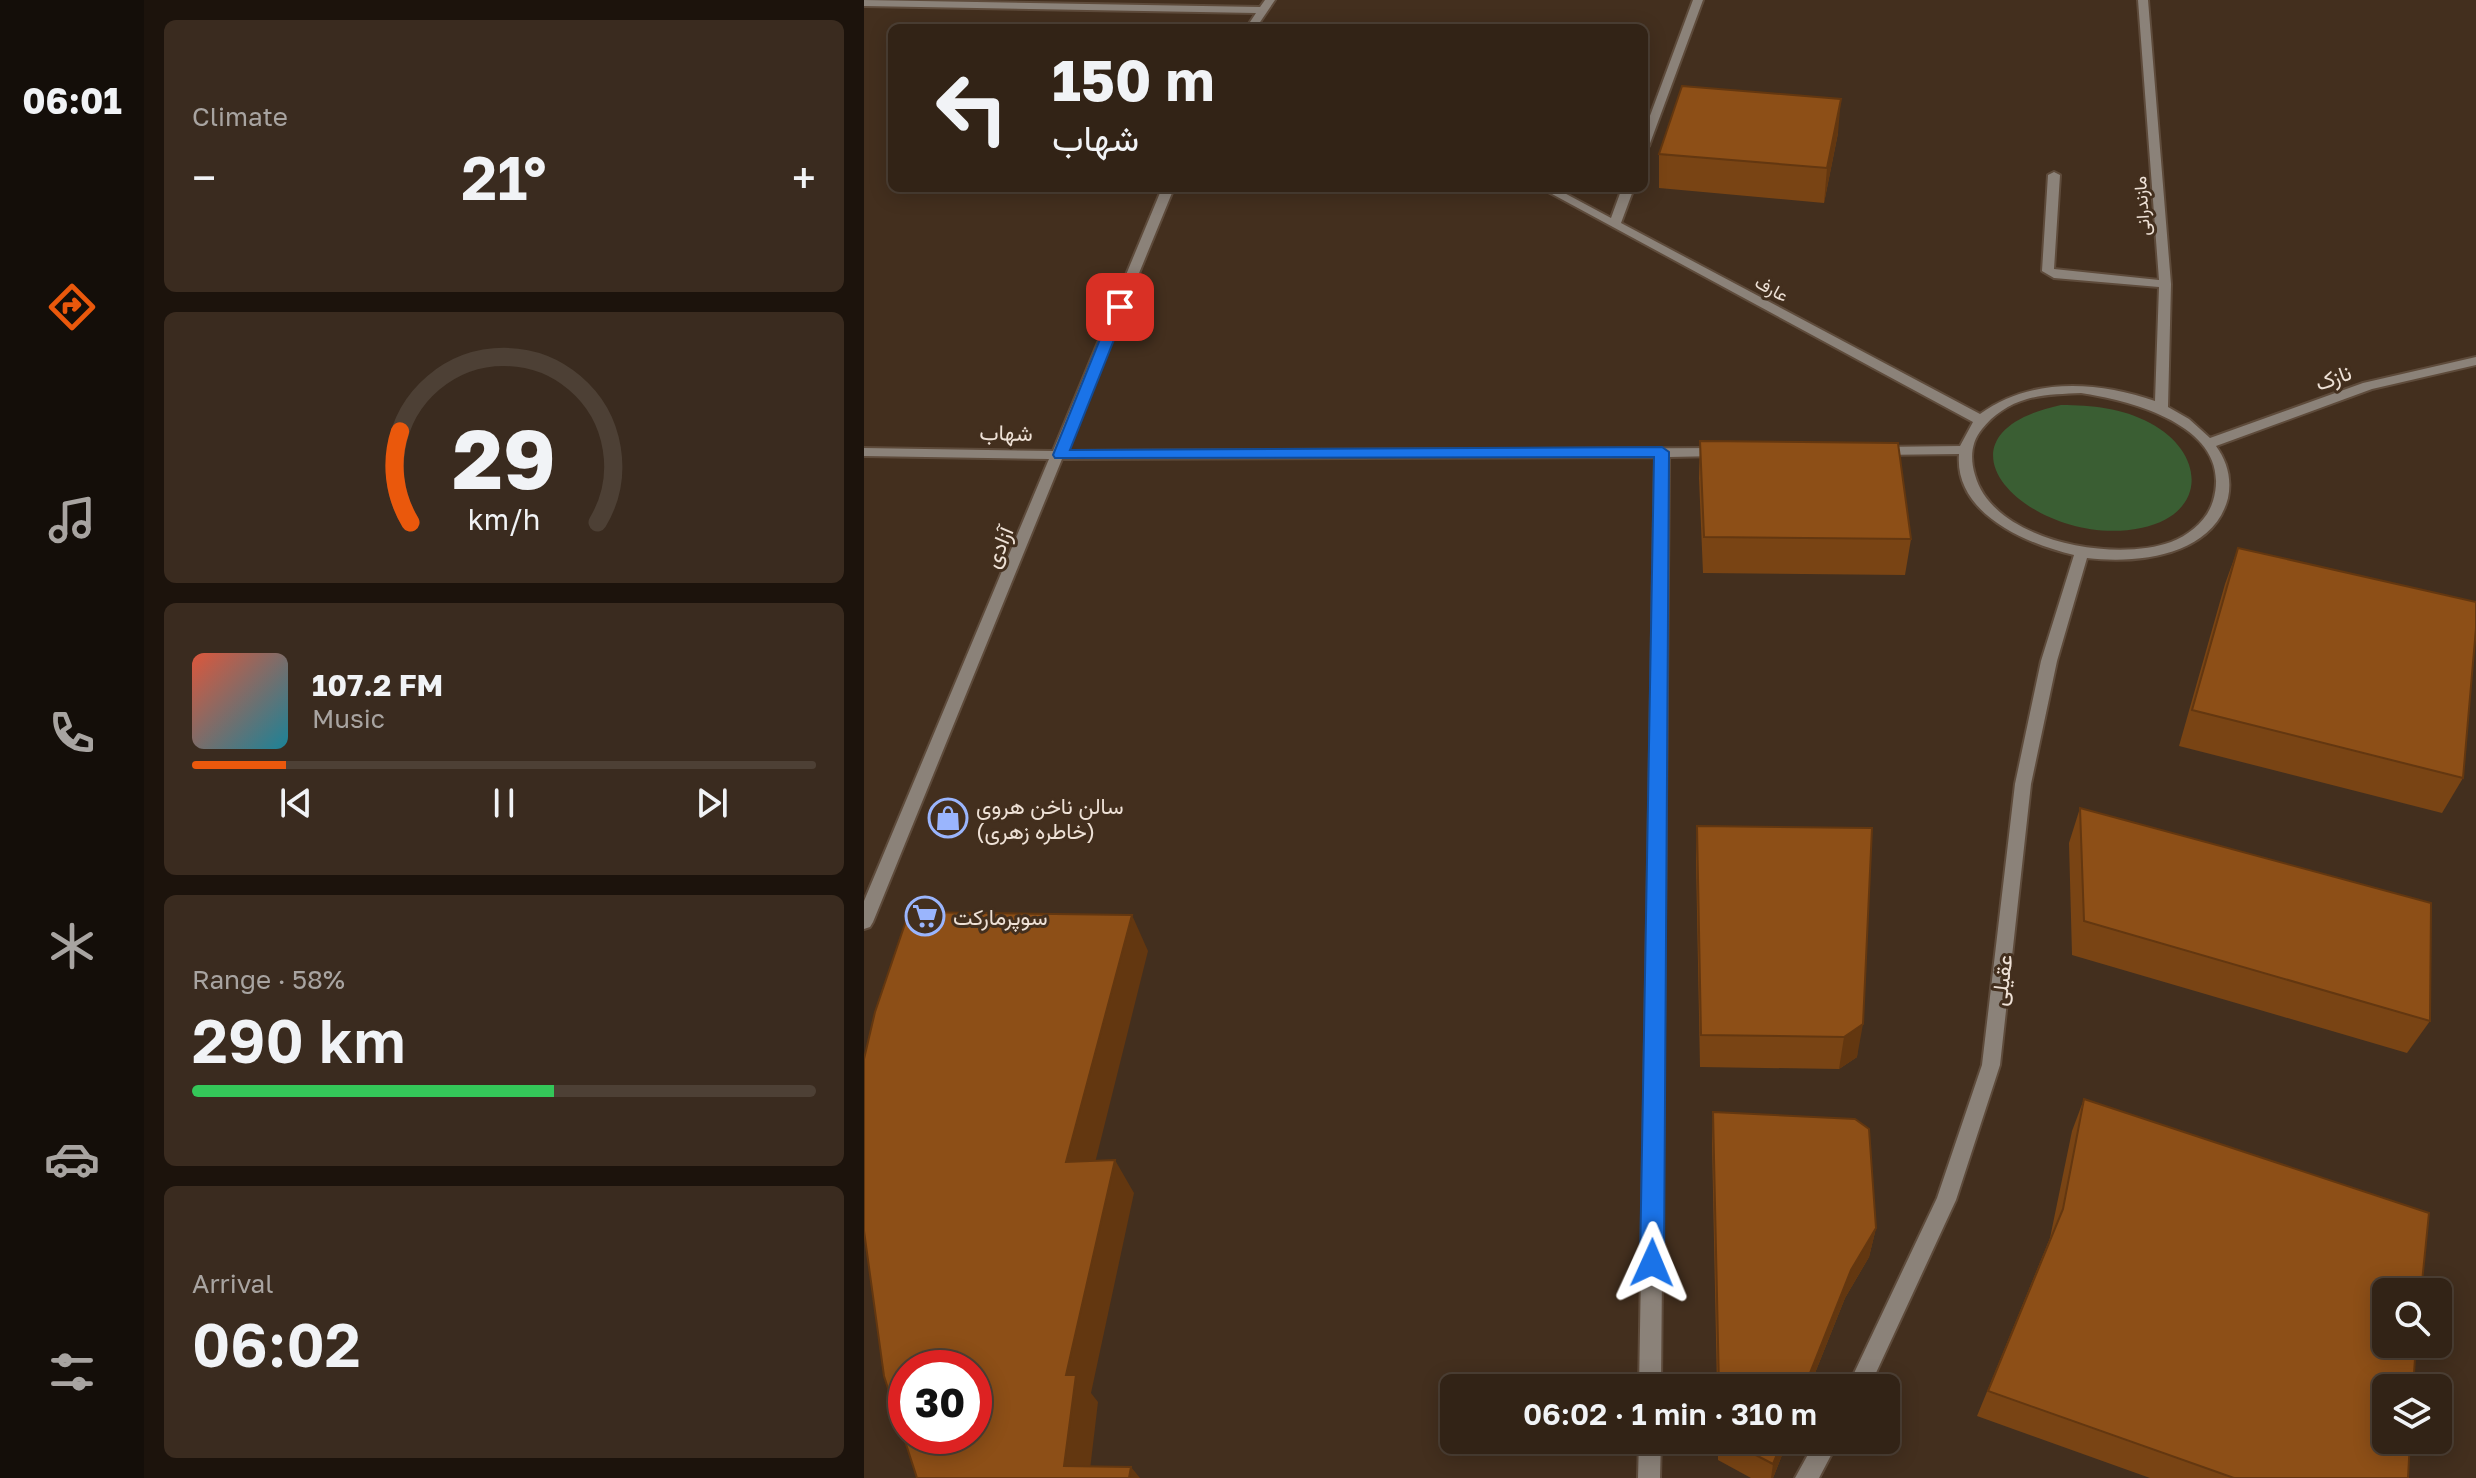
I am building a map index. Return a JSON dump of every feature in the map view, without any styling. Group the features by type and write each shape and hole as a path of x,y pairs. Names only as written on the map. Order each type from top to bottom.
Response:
{"street":[{"path":"1253,24 1270,0"},
{"path":"1648,135 1698,0"},
{"name":"مازندرانی","path":"2143,0 2165,284 2161,409"},
{"path":"864,3 1262,10"},
{"path":"2054,175 2048,271 2165,284"},
{"name":"آزادی","path":"864,922 1166,192"},
{"name":"عارف","path":"1555,192 1980,420"},
{"path":"1615,224 1627,192"},
{"name":"نازک","path":"2207,444 2368,386 2476,361"},
{"path":"2081,389 2122,395 2161,409 2182,421 2207,444 2219,461 2225,487 2218,512 2198,534 2166,548 2126,555 2082,552 2042,541 2007,523 1981,501 1966,476 1964,450 1969,435 1980,420 2005,402 2040,391 2081,389"},
{"path":"1868,451 1964,450"},
{"name":"شهاب","path":"864,452 1060,455 1725,452"},
{"path":"1650,1374 1662,452"},
{"name":"عقیلی","path":"1865,1374 1946,1200 1991,1065 2023,784 2049,661 2082,552"},
{"path":"1649,1478 1650,1454"},
{"path":"1806,1478 1820,1454"}],"green space":[{"path":"2061,405 2118,411 2150,423 2168,435 2189,465 2192,481 2188,496 2179,510 2163,521 2141,528 2101,530 2064,523 2031,507 2006,487 1994,464 1997,441 2018,420"}],"building":[{"path":"1682,86 1841,99 1827,168 1659,154"},
{"path":"1700,441 1898,443 1911,539 1704,537"},
{"path":"2238,548 2476,602 2463,778 2192,710"},
{"path":"2080,808 2431,903 2430,1021 2084,921"},
{"path":"1697,826 1872,828 1863,1024 1844,1037 1701,1035"},
{"path":"909,912 1132,915 1066,1162 1115,1160 1066,1375 1076,1375 1064,1466 1131,1467 1129,1478 917,1478 909,1454 992,1454 992,1350 888,1350 888,1388 864,1231 864,1059 875,1012"},
{"path":"2084,1099 2429,1213 2422,1278 2372,1278 2372,1358 2415,1358 2414,1374 2372,1374 2372,1454 2409,1454 2408,1478 2234,1478 1988,1391 2063,1209"},
{"path":"1713,1112 1855,1119 1869,1129 1876,1228 1851,1270 1810,1374 1719,1374"},
{"path":"1754,1454 1777,1454 1773,1464"}],"place":[{"name":"سالن ناخن هروی (خاطره زهری)","path":"948,818"},
{"name":"سوپرمارکت","path":"925,916"}],"route":[{"path":"1120,307 1060,455 1662,452 1652,1263"}]}
